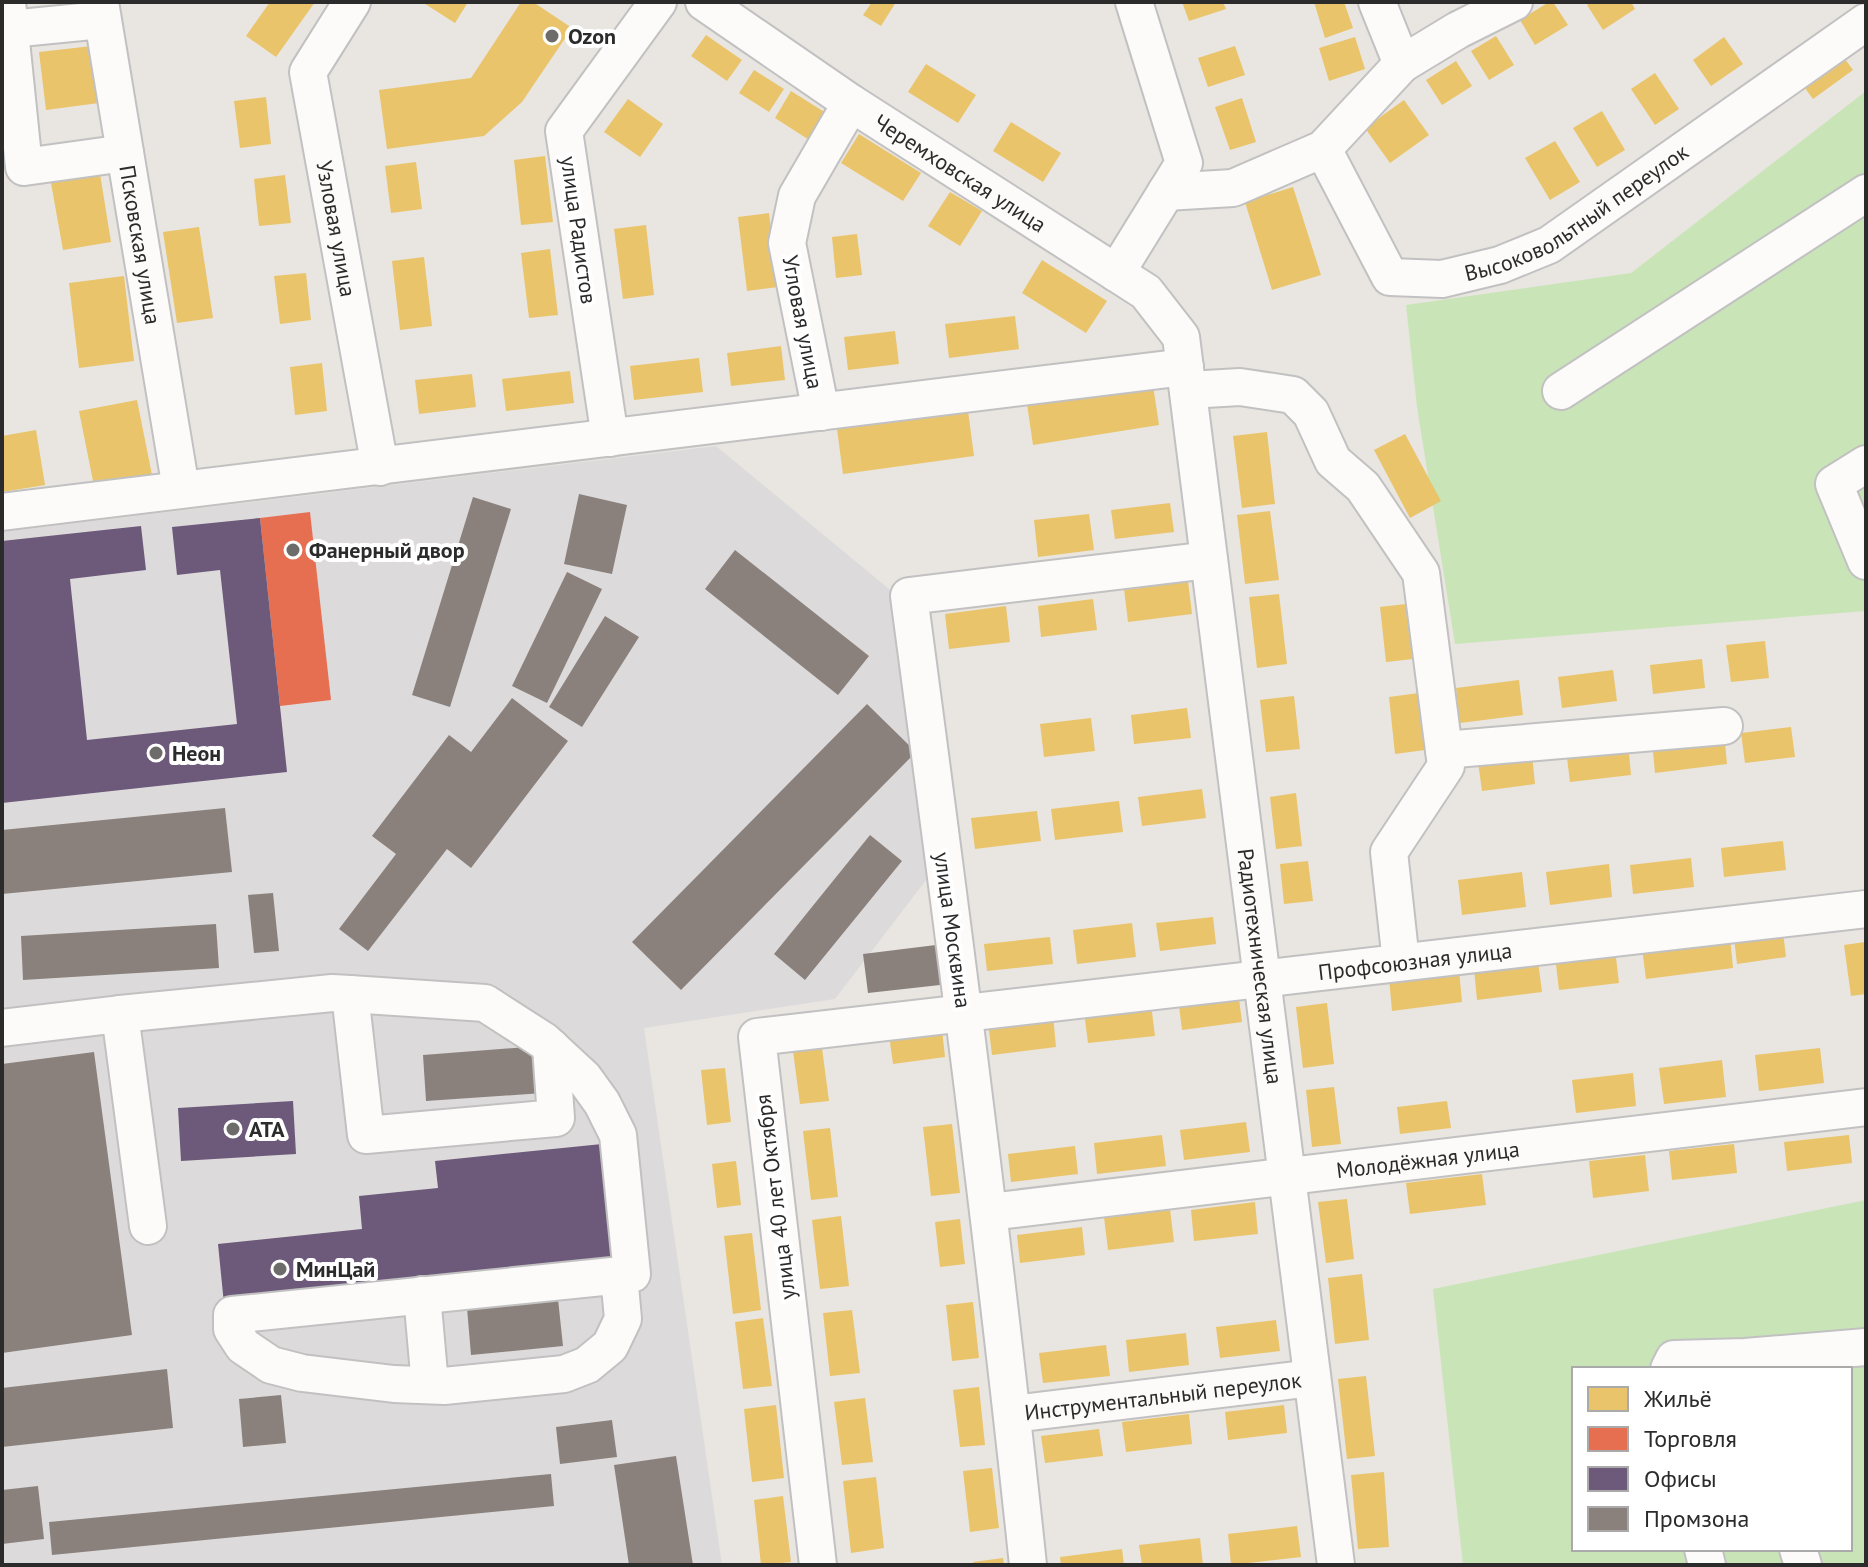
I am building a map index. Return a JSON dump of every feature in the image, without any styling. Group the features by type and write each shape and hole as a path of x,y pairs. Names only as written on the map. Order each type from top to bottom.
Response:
{"street":[{"name":"Узловая улица","path":"352,2 308,72 380,467"},
{"name":"улица Радистов","path":"610,438 564,131 658,2"},
{"name":"Черемховская улица","path":"704,2 851,103 1146,292 1181,337 1186,378"},
{"path":"1116,273 1175,178 1134,2"},
{"path":"1377,2 1402,64"},
{"path":"1175,178 1233,188 1323,149 1402,64 1458,30 1514,2"},
{"path":"101,11 8,35 24,167 125,153"},
{"name":"Псковская улица","path":"101,11 181,489"},
{"name":"Высоковольтный переулок","path":"1323,149 1390,277 1442,279 1500,265 1549,245 1866,22"},
{"name":"Угловая улица","path":"821,412 787,243 797,196 851,103"},
{"path":"1561,391 1866,193"},
{"path":"2,512 821,412 1186,378 1293,395 1311,413 1333,461 1363,487 1421,573 1446,766 1389,852 1401,962"},
{"name":"Радиотехническая улица","path":"1186,378 1336,1565"},
{"path":"1866,464 1834,484 1866,561"},
{"name":"улица Москвина","path":"1028,1565 989,1212 909,596 1209,560"},
{"path":"1444,750 1724,726"},
{"name":"Профсоюзная улица","path":"964,1013 1866,909"},
{"path":"2,1028 332,993 485,1003 544,1041 584,1078 602,1103 618,1135 632,1274 619,1275 422,1295 232,1315 232,1329 243,1346 271,1365 302,1373 394,1384 444,1386 564,1374 587,1365 610,1346 623,1319 619,1275"},
{"path":"350,994 366,1135 556,1118 551,1047"},
{"name":"улица 40 лет Октября","path":"818,1565 757,1037 964,1013"},
{"path":"120,1014 148,1226"},
{"name":"Молодёжная улица","path":"989,1212 1866,1107"},
{"path":"422,1295 430,1385"},
{"path":"1670,1367 1674,1359 1747,1363 1866,1347"},
{"name":"Инструментальный переулок","path":"1012,1414 1312,1378"}],"shaded area":[{"path":"716,446 906,603 946,854 835,999 644,1028 722,1565 2,1565 2,532"}],"green space":[{"path":"1866,91 1866,611 1455,644 1417,407 1406,305 1631,273"},
{"path":"1866,1200 1866,1565 1463,1565 1433,1289"}],"building: Жильё":[{"path":"270,2 315,2 276,57 246,36"},
{"path":"422,2 468,2 455,23"},
{"path":"521,2 533,2 572,28 522,102 484,136 387,149 379,90 471,78"},
{"path":"872,2 896,2 881,26 863,15"},
{"path":"1182,2 1223,2 1226,9 1189,21"},
{"path":"1314,2 1344,2 1353,28 1325,38"},
{"path":"1553,2 1568,25 1535,45 1520,20"},
{"path":"1591,2 1631,2 1635,9 1603,30 1587,5"},
{"path":"706,35 742,60 727,81 691,56"},
{"path":"1496,36 1514,65 1489,80 1471,51"},
{"path":"1355,37 1365,69 1329,81 1319,48"},
{"path":"1724,37 1743,64 1711,86 1693,60"},
{"path":"92,46 99,103 46,110 39,52"},
{"path":"1235,46 1245,75 1208,87 1198,58"},
{"path":"1839,51 1853,70 1813,99 1799,80"},
{"path":"1456,61 1472,86 1442,105 1426,80"},
{"path":"926,64 976,95 958,123 908,92"},
{"path":"754,70 784,89 769,112 739,93"},
{"path":"1655,73 1679,109 1655,125 1631,89"},
{"path":"791,91 834,118 817,145 775,118"},
{"path":"266,97 271,144 240,148 234,101"},
{"path":"1242,98 1256,142 1230,150 1215,107"},
{"path":"628,99 663,124 640,157 604,132"},
{"path":"1404,100 1429,135 1390,163 1365,128"},
{"path":"1602,111 1625,150 1597,167 1573,128"},
{"path":"1011,122 1061,153 1043,182 993,151"},
{"path":"859,134 921,173 903,201 841,163"},
{"path":"1555,141 1580,182 1550,200 1525,158"},
{"path":"545,156 553,222 521,225 514,160"},
{"path":"416,162 422,209 391,213 385,166"},
{"path":"100,174 111,242 63,250 51,183"},
{"path":"285,175 291,223 259,226 254,179"},
{"path":"1293,187 1321,275 1272,290 1245,202"},
{"path":"950,192 982,211 960,246 928,226"},
{"path":"769,213 778,287 747,291 738,217"},
{"path":"646,225 654,295 623,299 614,229"},
{"path":"199,227 213,318 177,323 163,232"},
{"path":"857,234 862,275 836,278 832,237"},
{"path":"550,249 558,315 529,318 521,253"},
{"path":"424,257 432,326 400,330 392,261"},
{"path":"1042,260 1107,301 1086,333 1022,293"},
{"path":"306,273 311,320 280,324 274,276"},
{"path":"124,276 134,361 79,368 69,283"},
{"path":"1015,316 1019,349 949,358 945,324"},
{"path":"895,331 899,364 848,370 844,337"},
{"path":"781,346 785,380 731,386 727,353"},
{"path":"699,358 703,392 634,400 630,366"},
{"path":"322,363 327,411 295,415 290,367"},
{"path":"570,371 574,403 506,411 502,379"},
{"path":"472,374 476,407 419,414 415,380"},
{"path":"1153,385 1159,425 1033,445 1027,404"},
{"path":"137,400 152,475 94,486 79,411"},
{"path":"968,411 974,456 843,474 837,429"},
{"path":"36,430 45,485 2,492 2,436"},
{"path":"1267,432 1275,504 1242,508 1233,436"},
{"path":"1405,434 1441,501 1410,518 1374,450"},
{"path":"1170,503 1174,532 1115,539 1111,510"},
{"path":"1270,511 1279,580 1245,584 1237,515"},
{"path":"1089,514 1094,550 1038,557 1034,520"},
{"path":"1188,581 1192,614 1128,622 1124,589"},
{"path":"1279,594 1287,664 1257,668 1249,597"},
{"path":"1093,599 1097,630 1041,637 1038,606"},
{"path":"1406,604 1413,659 1386,662 1380,607"},
{"path":"1006,606 1010,642 949,649 945,614"},
{"path":"1765,641 1769,678 1731,682 1726,645"},
{"path":"1702,659 1705,688 1653,694 1650,665"},
{"path":"1613,670 1617,701 1562,708 1558,677"},
{"path":"1519,680 1523,715 1460,723 1456,688"},
{"path":"1419,693 1425,750 1395,754 1389,697"},
{"path":"1294,696 1300,749 1266,752 1260,700"},
{"path":"1187,708 1191,738 1134,744 1131,715"},
{"path":"1091,718 1095,751 1044,757 1040,724"},
{"path":"1791,727 1795,757 1745,763 1741,733"},
{"path":"1724,733 1727,764 1655,773 1652,741"},
{"path":"1628,742 1631,775 1570,782 1566,750"},
{"path":"1532,755 1535,784 1482,791 1478,762"},
{"path":"1202,789 1206,818 1142,826 1138,797"},
{"path":"1296,793 1302,846 1276,849 1270,797"},
{"path":"1119,801 1123,832 1055,840 1051,809"},
{"path":"1037,811 1041,841 975,849 971,818"},
{"path":"1783,841 1786,870 1724,877 1721,848"},
{"path":"1691,858 1694,887 1633,894 1630,865"},
{"path":"1308,861 1313,901 1284,904 1280,864"},
{"path":"1609,864 1612,897 1550,905 1546,872"},
{"path":"1522,872 1526,907 1462,915 1458,880"},
{"path":"1213,917 1216,944 1160,951 1156,923"},
{"path":"1132,923 1136,957 1077,964 1073,930"},
{"path":"1783,932 1786,957 1737,964 1734,938"},
{"path":"1050,937 1053,964 987,971 984,944"},
{"path":"1730,937 1733,968 1646,979 1642,948"},
{"path":"1865,942 1866,994 1851,996 1844,945"},
{"path":"1615,949 1619,983 1559,990 1555,956"},
{"path":"1538,961 1542,992 1477,1000 1474,969"},
{"path":"1459,970 1462,1002 1392,1011 1389,978"},
{"path":"1238,991 1242,1022 1182,1030 1178,998"},
{"path":"1327,1003 1334,1064 1303,1068 1296,1007"},
{"path":"1151,1004 1155,1036 1088,1043 1084,1012"},
{"path":"1053,1015 1056,1047 992,1055 988,1022"},
{"path":"942,1029 945,1057 893,1064 889,1035"},
{"path":"822,1048 829,1101 800,1104 793,1051"},
{"path":"1820,1048 1824,1083 1759,1091 1755,1055"},
{"path":"1722,1060 1726,1097 1664,1104 1659,1068"},
{"path":"725,1068 731,1122 707,1125 701,1070"},
{"path":"1633,1073 1636,1106 1576,1113 1572,1080"},
{"path":"1334,1087 1341,1144 1312,1147 1306,1090"},
{"path":"1447,1101 1451,1128 1400,1134 1397,1107"},
{"path":"1246,1122 1250,1152 1184,1160 1180,1130"},
{"path":"952,1124 960,1193 931,1196 923,1127"},
{"path":"830,1128 838,1197 811,1200 803,1131"},
{"path":"1162,1135 1166,1166 1097,1174 1094,1143"},
{"path":"1849,1135 1852,1163 1787,1171 1784,1142"},
{"path":"1734,1144 1737,1173 1672,1180 1669,1151"},
{"path":"1075,1146 1078,1174 1011,1182 1008,1154"},
{"path":"1645,1155 1649,1191 1593,1198 1589,1161"},
{"path":"736,1161 741,1205 717,1208 712,1164"},
{"path":"1482,1174 1486,1205 1410,1214 1406,1183"},
{"path":"1347,1199 1354,1259 1326,1263 1318,1202"},
{"path":"1255,1202 1258,1234 1194,1241 1191,1210"},
{"path":"1170,1209 1174,1242 1108,1250 1104,1217"},
{"path":"841,1216 849,1286 820,1289 812,1220"},
{"path":"960,1219 965,1264 940,1267 935,1222"},
{"path":"1082,1227 1085,1255 1020,1263 1017,1235"},
{"path":"752,1233 761,1310 733,1314 724,1236"},
{"path":"1362,1274 1369,1340 1335,1344 1328,1278"},
{"path":"973,1302 979,1358 952,1361 946,1305"},
{"path":"852,1310 860,1373 830,1376 823,1313"},
{"path":"763,1318 772,1386 743,1389 735,1322"},
{"path":"1276,1320 1280,1351 1220,1358 1216,1327"},
{"path":"1186,1333 1189,1365 1129,1372 1126,1340"},
{"path":"1106,1345 1110,1376 1043,1383 1039,1353"},
{"path":"1366,1376 1375,1456 1347,1459 1338,1379"},
{"path":"979,1387 985,1445 960,1447 953,1390"},
{"path":"865,1398 873,1462 842,1465 834,1402"},
{"path":"776,1405 784,1478 752,1482 744,1409"},
{"path":"1284,1405 1287,1433 1228,1440 1225,1412"},
{"path":"1189,1414 1192,1444 1126,1452 1122,1422"},
{"path":"1099,1429 1103,1456 1045,1463 1041,1436"},
{"path":"992,1468 999,1528 970,1532 963,1471"},
{"path":"1384,1472 1389,1547 1358,1549 1351,1475"},
{"path":"876,1477 884,1548 851,1553 843,1481"},
{"path":"783,1496 791,1562 761,1565 754,1500"},
{"path":"1297,1526 1301,1557 1231,1565 1228,1534"},
{"path":"1200,1538 1203,1565 1142,1565 1139,1545"},
{"path":"1122,1549 1124,1565 1061,1565 1060,1557"},
{"path":"1003,1558 1004,1565 974,1565 973,1562"}],"building: Торговля":[{"path":"310,512 331,700 280,706 260,518"}],"building: Офисы":[{"path":"260,518 287,772 2,803 2,541 141,526 146,570 70,579 87,740 237,724 220,570 177,575 172,527"},
{"path":"293,1101 296,1154 181,1161 178,1108"},
{"path":"612,1143 625,1263 224,1304 218,1244 362,1229 359,1196 438,1188 435,1161"}],"building: Промзона":[{"path":"579,494 627,505 612,574 564,564"},
{"path":"473,497 511,509 450,707 412,695"},
{"path":"735,550 869,656 838,695 705,589"},
{"path":"567,572 602,589 547,703 512,686"},
{"path":"605,616 639,637 582,727 549,707"},
{"path":"512,698 568,741 471,868 447,849 368,951 339,929 396,854 372,836 449,735 471,752"},
{"path":"867,704 916,752 681,990 632,942"},
{"path":"225,808 232,872 2,894 2,830"},
{"path":"870,835 902,861 805,980 774,954"},
{"path":"273,893 279,951 254,953 248,895"},
{"path":"216,924 219,968 23,980 21,936"},
{"path":"944,944 949,984 868,993 863,954"},
{"path":"540,1046 543,1093 426,1101 423,1055"},
{"path":"94,1052 132,1335 2,1353 2,1064"},
{"path":"558,1299 563,1346 471,1355 467,1308"},
{"path":"167,1369 173,1428 2,1447 2,1388"},
{"path":"281,1395 286,1443 243,1447 239,1399"},
{"path":"612,1420 617,1457 560,1464 556,1427"},
{"path":"676,1456 693,1565 629,1565 614,1465"},
{"path":"551,1474 554,1506 52,1555 49,1522"},
{"path":"38,1486 44,1539 2,1544 2,1490"}],"place":[{"name":"Ozon","path":"552,36"},
{"name":"Фанерный двор","path":"293,550"},
{"name":"Неон","path":"156,753"},
{"name":"АТА","path":"233,1129"},
{"name":"МинЦай","path":"280,1269"}]}
